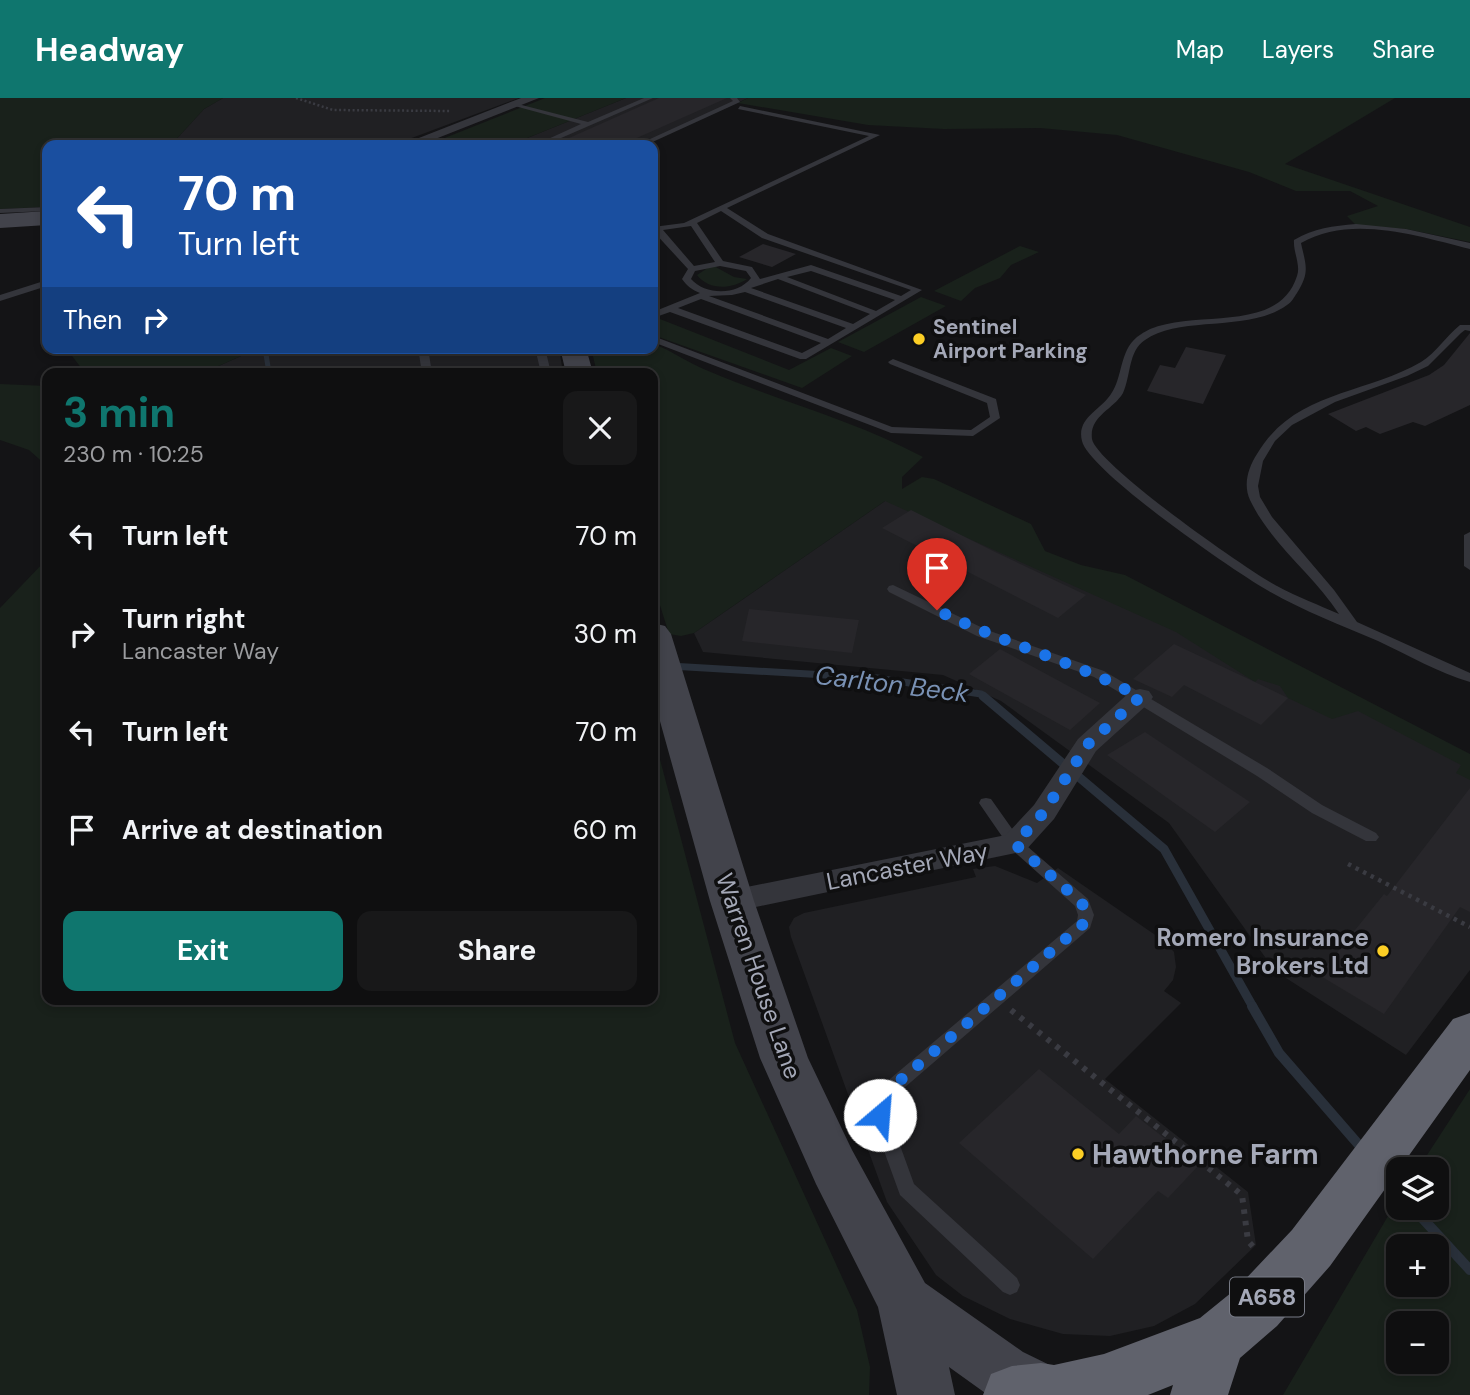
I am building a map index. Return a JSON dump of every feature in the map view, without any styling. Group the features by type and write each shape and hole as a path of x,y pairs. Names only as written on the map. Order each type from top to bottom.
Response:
{"highway":[{"name":"A658","path":"1042,1394 1104,1383 1218,1340 1257,1307 1289,1255 1470,1034"},
{"name":"A658","path":"1199,1395 1218,1340"}],"street":[{"path":"422,140 533,98"},
{"path":"0,221 42,218"},
{"name":"Warren House Lane","path":"658,651 732,901 784,1058 834,1167 905,1302 926,1395"},
{"name":"Lancaster Way","path":"732,901 1015,844 1044,812 1087,745 1140,697"},
{"name":"Warren House Lane","path":"905,1302 1003,1372 1042,1394"}],"lane":[{"path":"551,140 650,98"},
{"path":"652,140 737,102 733,98"},
{"path":"514,106 588,124"},
{"path":"658,228 689,223 876,135 740,108"},
{"path":"671,309 803,357 918,289 765,236 720,208"},
{"path":"0,211 42,209"},
{"path":"689,223 720,262"},
{"path":"1470,246 1397,231 1355,227 1327,228 1307,233 1297,242 1303,270 1301,279 1287,301 1273,310 1243,318 1164,328 1141,338 1131,349 1118,391 1109,404 1092,417 1087,429 1087,442 1101,461 1150,504 1271,588 1470,678"},
{"path":"658,232 692,270"},
{"path":"754,283 756,278 749,269 720,262 687,274 689,284 706,294 828,342"},
{"path":"658,313 706,294 744,289 754,283 811,268 901,299"},
{"path":"779,277 877,314"},
{"path":"0,298 42,285"},
{"path":"744,289 853,327"},
{"path":"1352,624 1336,596 1272,524 1256,500 1250,480 1260,457 1277,434 1300,416 1327,402 1428,362 1447,338 1463,327 1470,328"},
{"path":"658,341 891,430 973,433 995,418 992,401 893,362"},
{"path":"1470,535 1470,566"},
{"path":"893,589 982,633 1099,674 1317,809 1371,837"},
{"path":"986,803 1015,844 1076,897 1086,915 1083,924 890,1089 880,1115 908,1189 1010,1285"}],"path":[{"path":"296,98 333,110 386,113 444,111 484,117"},
{"path":"1348,864 1470,927"},
{"path":"996,999 1242,1195 1248,1241 1289,1255"}],"shaded area":[{"path":"0,98 223,98 204,109 176,140 42,140 42,207 0,209"},
{"path":"223,98 519,98 406,140 176,140 204,109"},
{"path":"545,98 626,98 522,140 440,140"},
{"path":"626,98 748,98 655,140 522,140"},
{"path":"748,98 1395,98 1285,164 1470,227 1470,242 1406,229 1356,225 1347,216 1378,206 1350,191 1296,191 1249,172 1117,135 1040,128 944,129 868,125 738,103"},
{"path":"1020,246 1039,252 1011,265 1000,278 975,288 961,301 934,291"},
{"path":"712,265 734,277 747,279 735,285 721,287 708,284 697,275"},
{"path":"921,297 946,306 864,352 838,342"},
{"path":"658,320 789,370 831,348 852,356 802,388 658,337"},
{"path":"658,346 706,370 897,444 923,457 902,477 902,489 922,477 934,479 1031,524 1045,551 1081,565 1125,575 1470,754 1470,780 1456,773 1461,765 1358,711 1332,719 1288,698 1280,686 1258,679 1255,682 1176,632 885,501 694,633 681,636 669,634 658,599 658,368 596,368 592,354 658,354"},
{"path":"71,354 246,354 214,368 81,368"},
{"path":"246,354 560,354 562,368 214,368"},
{"path":"0,384 42,386 42,462 29,450 0,440"},
{"path":"901,490 1470,760 1470,970 1406,1055 1275,971 1169,823 1001,701 943,675 703,652 694,633"},
{"path":"42,564 42,1005 658,1005 658,752 735,1043 857,1310 870,1367 869,1395 0,1395 0,608"},
{"path":"995,866 1037,883 1058,868 1164,941 1174,952 1176,967 1173,980 1164,991 1181,1003 1105,1079 1248,1192 1256,1245 1195,1304 1154,1326 1110,1336 1063,1334 1010,1319 963,1296 936,1275 887,1202 791,937 789,927 794,918 804,913 976,877 973,869"},
{"path":"1470,1089 1470,1395 1283,1395 1386,1219 1449,1220 1449,1157 1426,1157"}],"building":[{"path":"659,98 727,98 632,140 569,138"},
{"path":"763,244 796,254 772,267 739,257"},
{"path":"1470,333 1470,405 1425,426 1413,422 1380,434 1366,427 1356,431 1328,414 1429,375 1444,365"},
{"path":"1186,347 1226,355 1203,404 1147,391 1160,365 1175,368"},
{"path":"911,510 1086,595 1058,618 882,528"},
{"path":"749,609 859,620 852,653 742,641"},
{"path":"1174,644 1288,698 1261,725 1184,685 1172,697 1133,679"},
{"path":"1000,649 1100,703 1070,730 969,674"},
{"path":"1145,732 1250,802 1215,832 1107,755"},
{"path":"1470,788 1470,912 1460,907 1384,1014 1319,975 1384,894 1387,896"},
{"name":"Hawthorne Farm","path":"1039,1069 1119,1134 1136,1116 1199,1165 1168,1198 1158,1191 1093,1259 959,1143"}],"waterway":[{"name":"Carlton Beck","path":"266,354 268,368"},
{"name":"Carlton Beck","path":"658,665 877,678 983,696"},
{"name":"Carlton Beck","path":"983,696 1164,849 1253,1007"},
{"name":"Carlton Beck","path":"1252,1006 1279,1053 1365,1152"},
{"name":"Carlton Beck","path":"1424,1220 1470,1270"}],"place":[{"name":"Sentinel Airport Parking","path":"919,339"},
{"name":"Romero Insurance Brokers Ltd","path":"1383,951"},
{"name":"Hawthorne Farm","path":"1078,1154"}],"route":[{"path":"880,1115 890,1089 1083,924 1086,915 1082,903 1015,844 1044,812 1087,745 1140,697 1099,674 982,633 937,610"}]}
